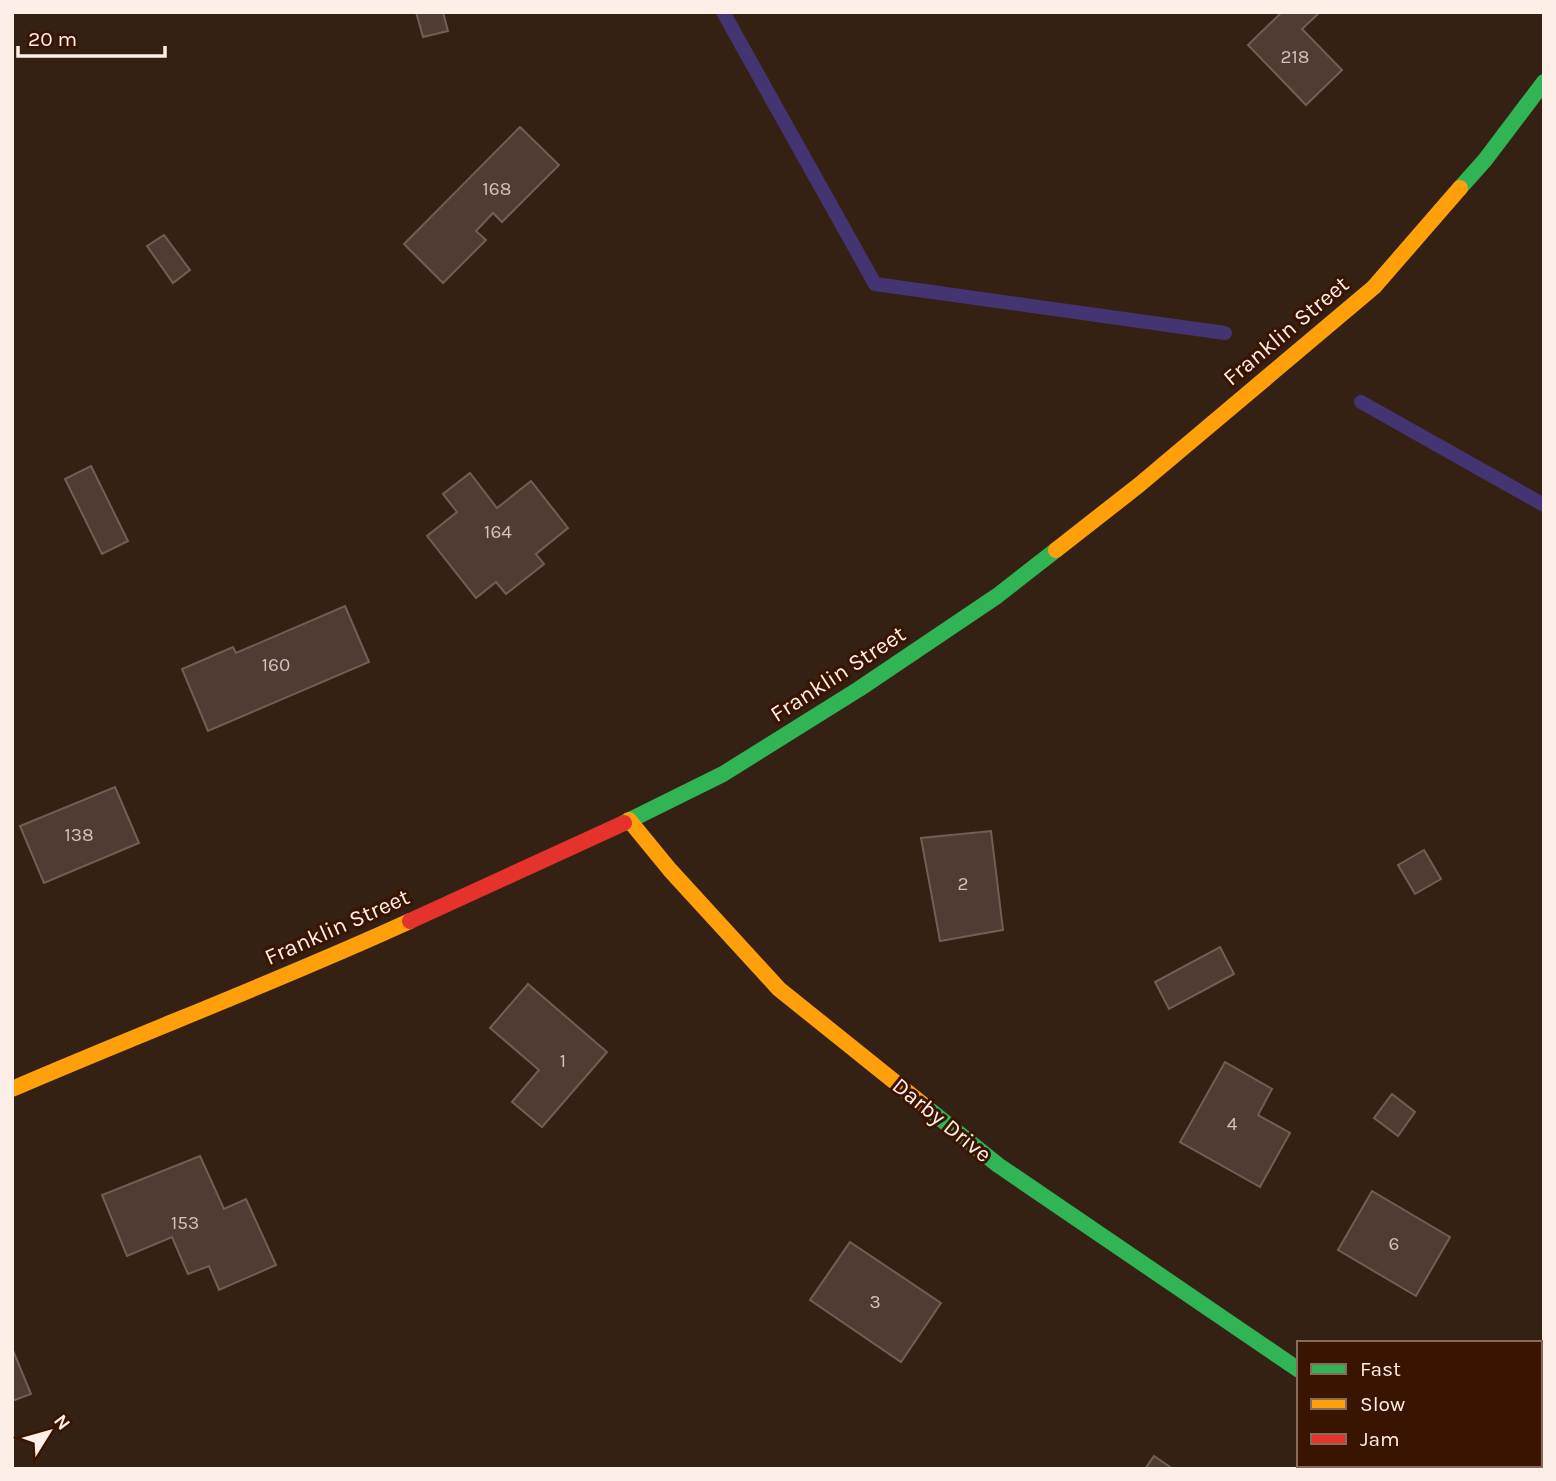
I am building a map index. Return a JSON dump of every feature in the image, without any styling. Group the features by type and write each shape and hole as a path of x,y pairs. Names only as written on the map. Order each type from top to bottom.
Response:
{"street":[{"name":"Franklin Street","path":"12,1089 144,1032 338,954 629,820 723,774 859,690 997,596 1139,485 1374,287 1485,160 1544,82"},
{"name":"Darby Drive","path":"629,820 670,870 779,989 998,1165 1297,1369"}],"building":[{"path":"416,12 443,12 448,31 423,37"},
{"path":"1282,12 1320,12 1302,29 1342,70 1306,105 1248,45"},
{"path":"520,127 559,165 502,222 493,213 476,231 486,240 443,283 404,244"},
{"path":"164,235 190,270 173,283 147,246"},
{"path":"91,466 128,541 102,554 65,479"},
{"path":"470,473 497,508 531,481 568,528 536,554 544,564 506,594 496,582 476,598 427,536 457,512 443,494"},
{"path":"345,606 369,662 208,731 182,669 233,647 236,653"},
{"path":"115,787 139,843 44,883 20,826"},
{"path":"991,831 1003,930 940,941 921,838"},
{"path":"1424,850 1441,879 1415,894 1398,865"},
{"path":"1220,947 1234,974 1169,1009 1155,982"},
{"path":"528,984 607,1052 542,1127 512,1102 539,1070 490,1028"},
{"path":"1225,1062 1272,1089 1258,1115 1290,1133 1260,1187 1180,1142"},
{"path":"1392,1094 1415,1112 1398,1136 1374,1118"},
{"path":"200,1156 224,1209 246,1199 276,1265 219,1290 209,1266 188,1274 172,1237 127,1256 102,1195"},
{"path":"1372,1191 1450,1237 1416,1296 1338,1250"},
{"path":"850,1242 941,1303 901,1362 810,1300"},
{"path":"12,1348 31,1394 12,1401"},
{"path":"1154,1456 1173,1469 1145,1469"}],"waterway":[{"path":"723,12 875,284 1225,333"},
{"path":"1361,402 1544,505"}],"traffic: fast":[{"path":"1460,188 1485,160 1544,82"},
{"path":"624,823 723,774 859,689 997,596 1056,550"},
{"path":"921,1103 998,1165 1297,1369"}],"traffic: slow":[{"path":"1056,550 1139,485 1374,287 1460,188"},
{"path":"629,820 670,870 779,989 921,1103"},
{"path":"12,1089 410,921"}],"traffic: jam":[{"path":"410,921 624,823"}]}
